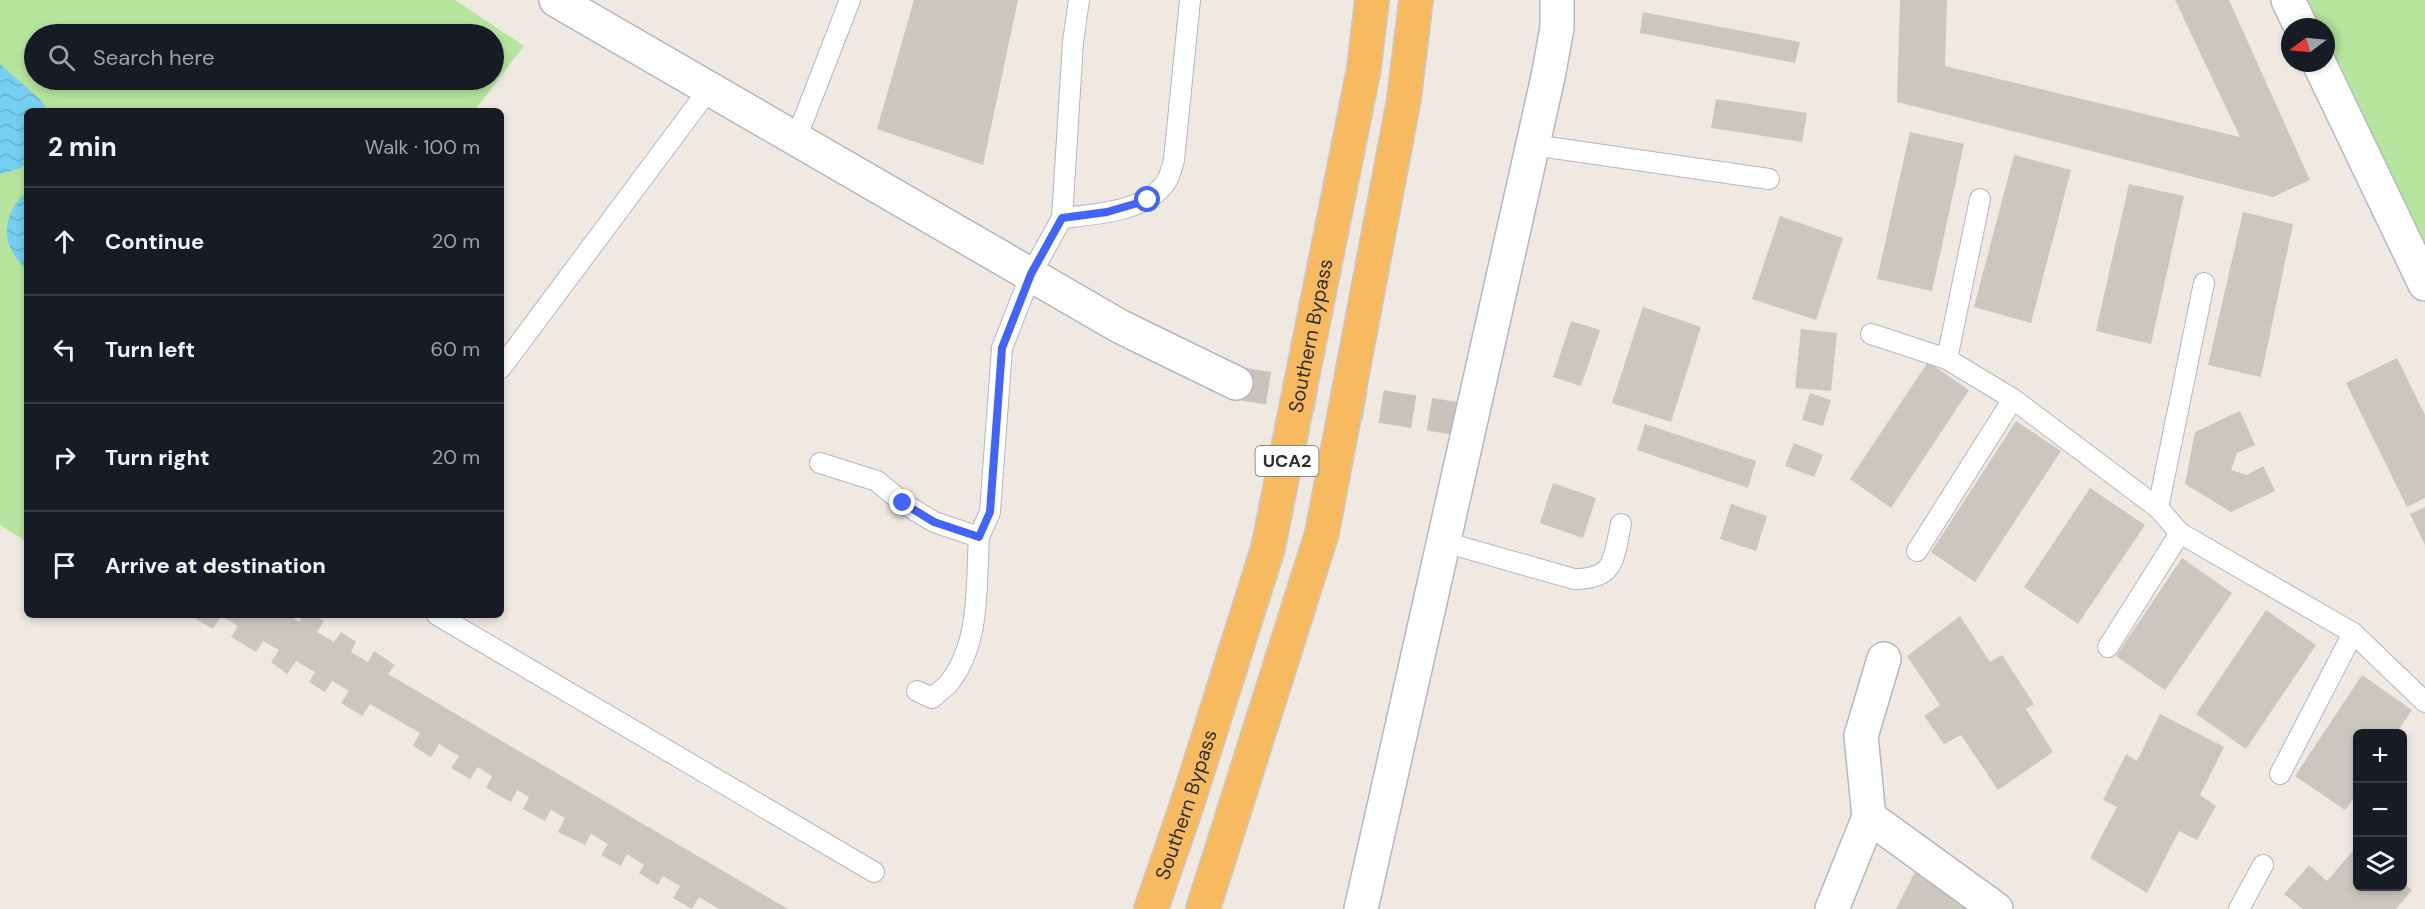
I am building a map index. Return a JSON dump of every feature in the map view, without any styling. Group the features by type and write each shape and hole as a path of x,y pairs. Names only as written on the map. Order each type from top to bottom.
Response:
{"highway":[{"name":"Southern Bypass","path":"1151,909 1186,808 1268,548 1364,68 1372,0"},
{"name":"UCA2","path":"1203,909 1322,532 1404,99 1416,0"}],"street":[{"path":"556,0 1148,342 1236,383"},
{"path":"1361,909 1533,145 1557,28 1557,0"},
{"path":"2288,0 2297,18"},
{"path":"2323,72 2425,284"},
{"path":"1832,909 1869,817 1861,736 1884,659"},
{"path":"1869,817 1996,909"}],"lane":[{"path":"796,139 850,0"},
{"path":"917,691 932,698 950,682 967,647 974,622 979,537 990,512 1002,348 1031,274 1062,218 1073,42 1079,0"},
{"path":"1062,218 1107,212 1148,200 1167,182 1174,160 1190,0"},
{"path":"504,364 709,89"},
{"path":"1533,145 1769,180"},
{"path":"1947,359 1980,199"},
{"path":"2158,508 2204,283"},
{"path":"1871,334 1947,359 2013,399 2158,508 2180,533 2353,633 2425,702"},
{"path":"1917,551 2013,399"},
{"path":"820,463 877,481 903,503 934,522 979,537"},
{"path":"1444,543 1574,579 1592,579 1602,576 1611,566 1621,524"},
{"path":"2108,647 2180,533"},
{"path":"442,618 874,872"},
{"path":"2280,774 2353,633"},
{"path":"2239,909 2263,865"}],"green space":[{"path":"0,0 455,0 491,24 24,24 24,90 490,90 476,108 24,108 24,540 0,525"},
{"path":"2308,0 2425,0 2425,254 2335,59 2335,18 2317,18"},
{"path":"504,33 524,46 504,72"}],"water":[{"path":"0,64 24,85 24,90 30,90 40,99 46,108 24,108 24,165 19,169 0,174"},
{"path":"24,194 24,267 12,251 7,231 8,221"}],"building":[{"path":"914,0 1018,0 983,165 877,129"},
{"path":"1900,0 1947,0 1945,66 2240,137 2175,0 2229,0 2310,180 2273,197 1897,102"},
{"path":"1643,12 1800,42 1795,63 1640,33"},
{"path":"1716,99 1807,113 1802,142 1711,128"},
{"path":"1910,132 1964,144 1932,291 1877,279"},
{"path":"2014,155 2071,170 2031,323 1974,307"},
{"path":"2129,184 2184,196 2151,344 2096,331"},
{"path":"2243,212 2293,224 2261,377 2208,365"},
{"path":"1780,216 1843,238 1816,320 1752,299"},
{"path":"1643,307 1701,327 1671,422 1612,403"},
{"path":"1571,321 1600,330 1581,386 1553,377"},
{"path":"1801,329 1837,333 1831,391 1795,388"},
{"path":"2397,358 2425,415 2425,498 2407,507 2346,383"},
{"path":"1928,362 1969,390 1891,508 1850,479"},
{"path":"1810,393 1831,400 1823,426 1802,420"},
{"path":"2240,411 2255,445 2237,453 2231,470 2247,475 2263,466 2275,491 2231,512 2185,484 2195,432"},
{"path":"2016,421 2061,451 1975,582 1931,552"},
{"path":"1645,424 1756,461 1748,488 1637,450"},
{"path":"1794,443 1823,455 1814,477 1785,466"},
{"path":"1553,483 1596,498 1583,538 1540,523"},
{"path":"2090,488 2145,525 2078,624 2024,587"},
{"path":"1731,504 1767,516 1756,551 1720,539"},
{"path":"2425,507 2425,545 2410,514"},
{"path":"2182,558 2232,593 2165,690 2116,656"},
{"path":"2266,610 2316,645 2246,749 2196,714"},
{"path":"1960,616 1990,662 2002,655 2034,704 2026,709 2053,752 1998,790 1961,735 1944,744 1924,716 1940,705 1907,656"},
{"path":"194,618 220,618 213,629"},
{"path":"224,618 293,618 299,622 302,618 320,618 324,621 317,632 334,642 341,632 356,642 351,652 368,662 374,651 395,665 388,674 788,909 719,909 699,897 692,909 673,898 680,886 663,876 658,885 639,873 644,865 627,854 621,866 601,855 608,844 591,834 585,845 558,832 565,818 551,810 545,821 523,809 529,797 517,790 511,802 486,788 492,776 478,767 470,779 451,768 459,756 439,744 431,757 413,746 420,733 370,704 362,716 341,703 349,691 332,681 325,692 309,682 315,672 296,661 287,674 271,662 279,650 263,641 256,652 231,637 238,626"},
{"path":"2362,675 2412,710 2399,729 2353,729 2353,799 2345,810 2295,776"},
{"path":"2160,714 2224,747 2200,795 2216,806 2197,840 2179,831 2147,893 2090,858 2117,807 2103,800 2126,754 2137,761"},
{"path":"2353,851 2353,891 2407,891 2407,886 2412,890 2396,909 2303,909 2284,894 2309,865 2327,881"},
{"path":"1916,870 1978,909 1896,909"}],"tunnel":[{"path":"1236,383 1471,421"}],"route":[{"path":"903,503 934,522 979,537 990,512 1002,348 1031,274 1062,218 1107,212 1148,200"}]}
